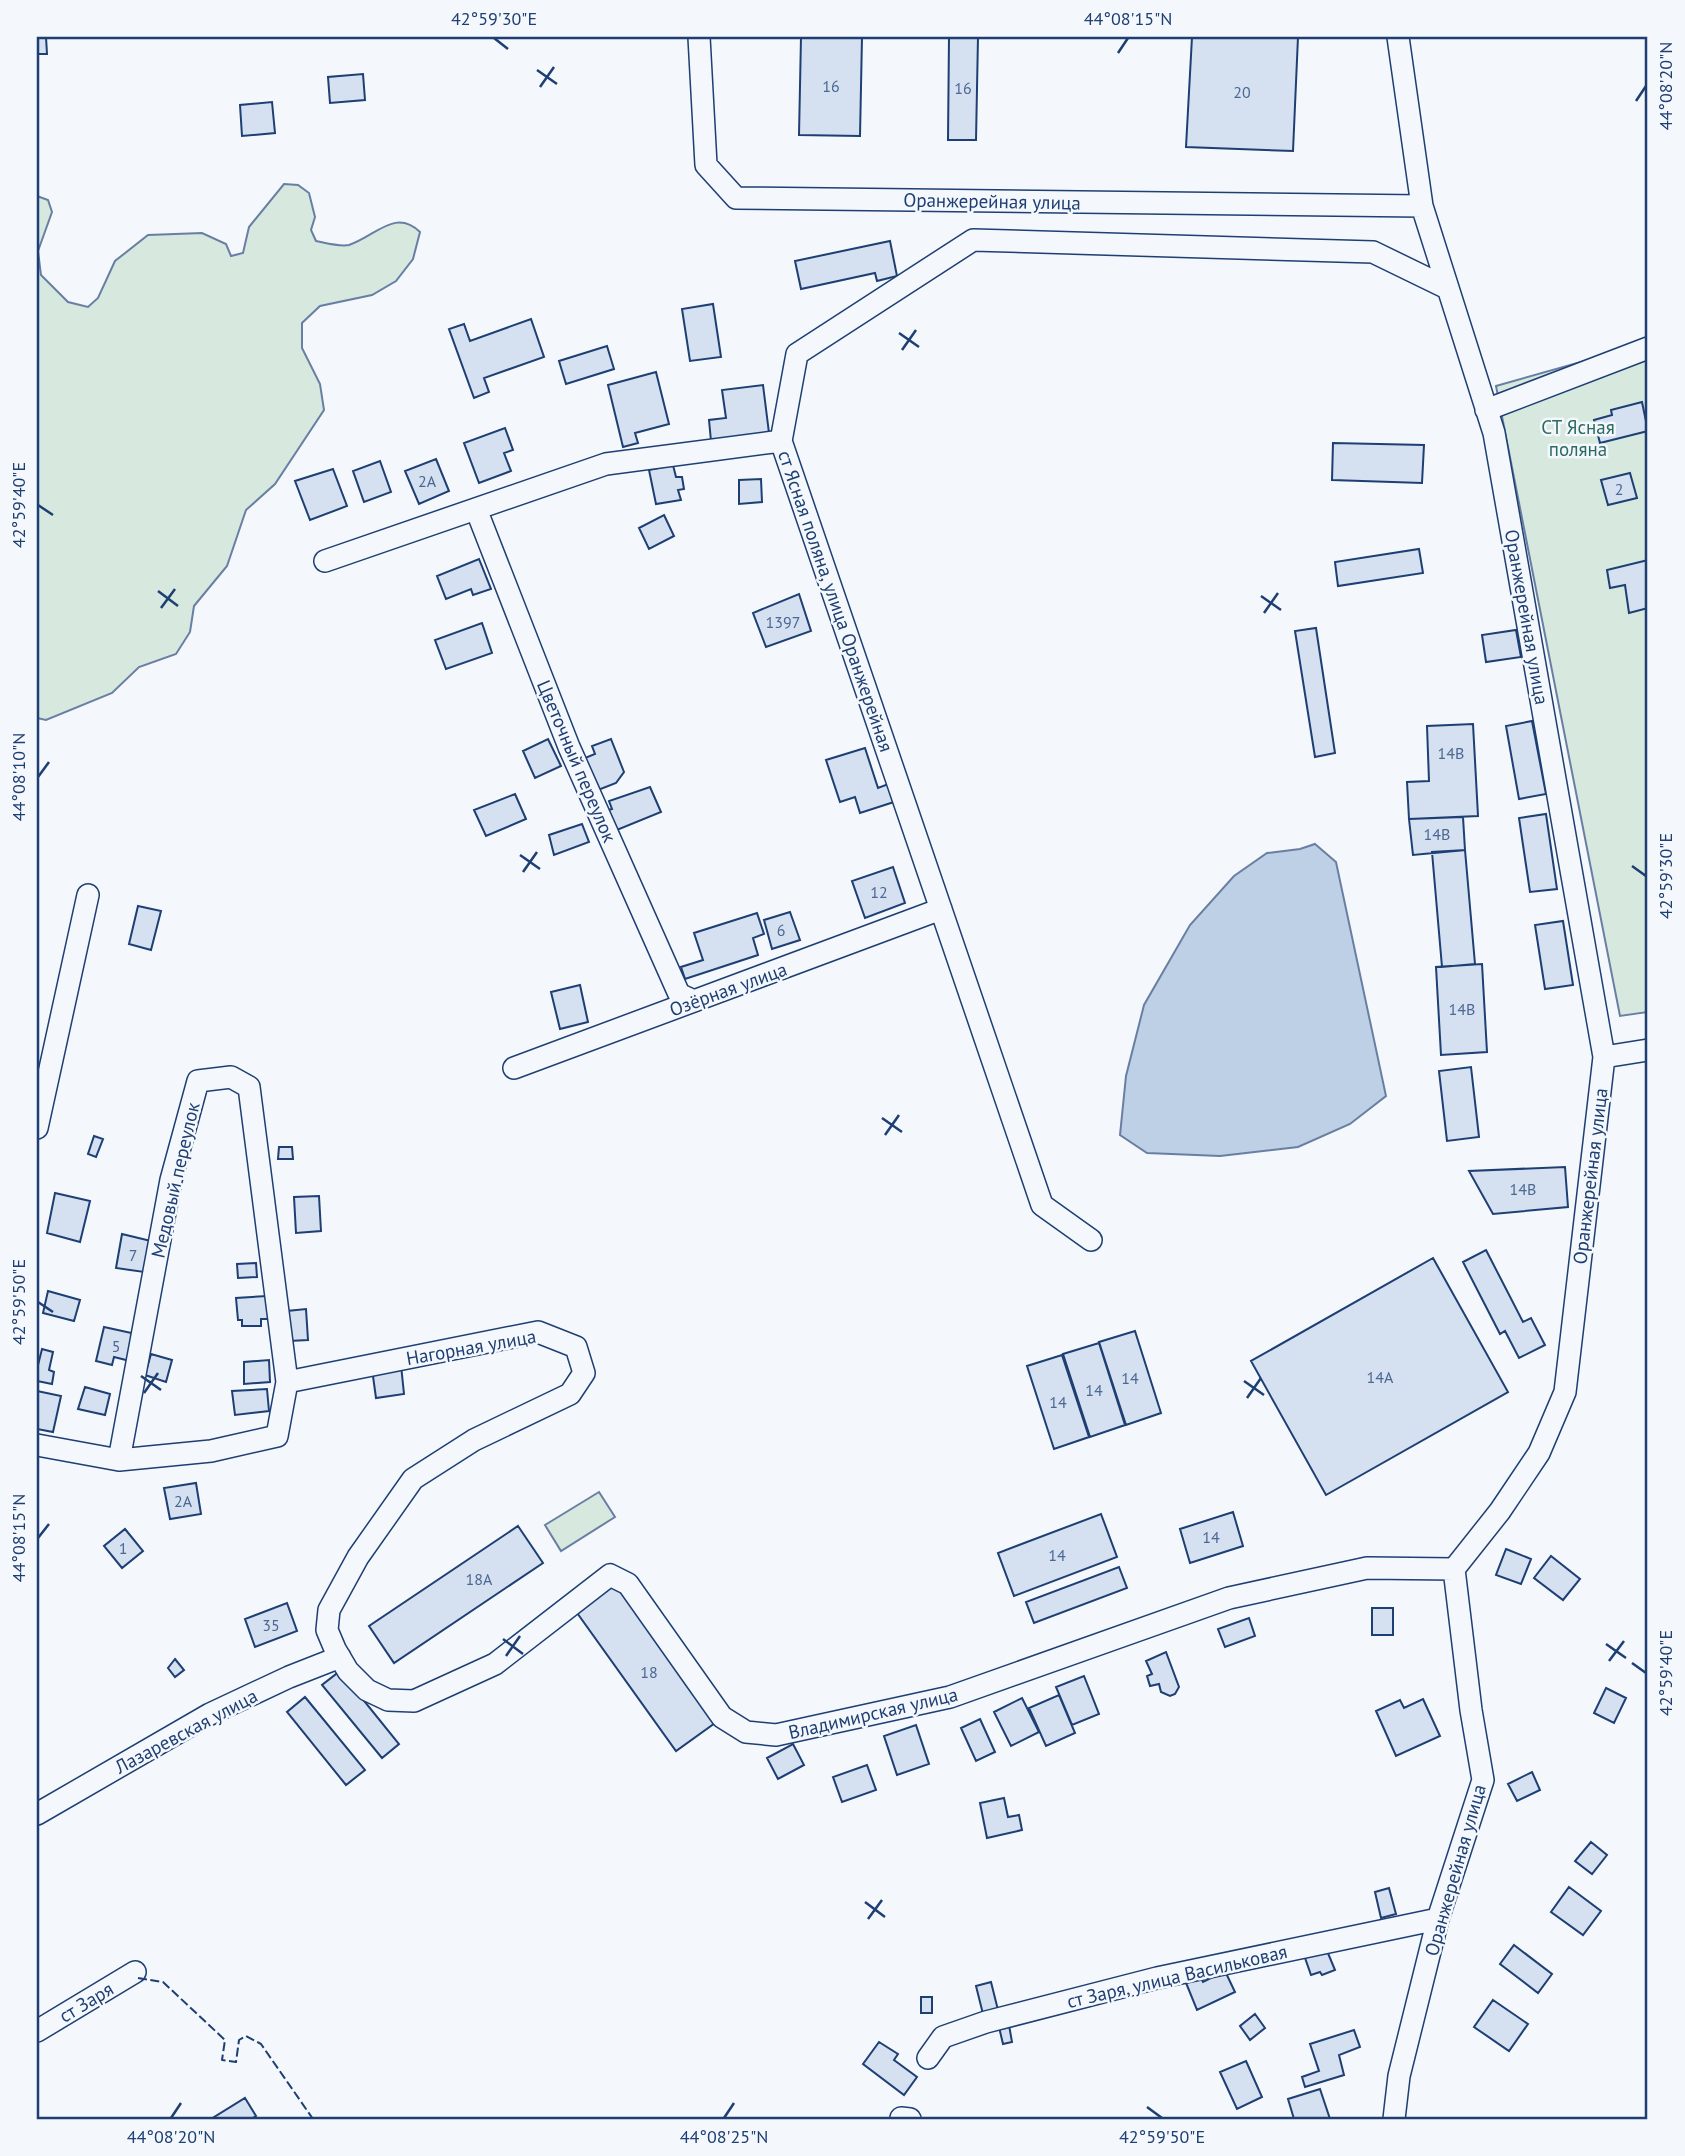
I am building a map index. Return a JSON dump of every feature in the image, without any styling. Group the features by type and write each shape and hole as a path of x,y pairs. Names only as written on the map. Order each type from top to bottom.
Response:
{"street":[{"name":"Оранжерейная улица","path":"699,37 706,165 736,198 1422,206"},
{"name":"Оранжерейная улица","path":"1394,2119 1399,2076 1438,1919 1483,1780 1469,1697 1454,1570 1500,1511 1539,1453 1565,1392 1604,1056 1494,433 1422,206 1398,37"},
{"name":"ст Ясная поляна, улица Оранжерейная","path":"1091,1240 1042,1205 781,441 797,354 973,240 1373,252 1447,288"},
{"path":"1486,410 1648,348"},
{"path":"324,561 607,464 781,441"},
{"name":"Цветочный переулок","path":"476,509 574,760 680,994 694,1001"},
{"path":"37,1128 88,895"},
{"name":"Озёрная улица","path":"514,1068 942,909"},
{"path":"1604,1056 1648,1050"},
{"name":"Медовый переулок","path":"119,1460 171,1180 198,1081 231,1077 249,1087 287,1382"},
{"name":"Нагорная улица","path":"287,1382 538,1332 576,1347 584,1373 570,1394 474,1440 413,1479 358,1557 328,1610 327,1630 348,1671 368,1690 388,1700"},
{"path":"37,1445 119,1460 211,1451 277,1436 287,1382"},
{"name":"Владимирская улица","path":"388,1700 414,1701 495,1664 610,1575 628,1584 722,1717 746,1732 776,1735 950,1697 1229,1598 1367,1568 1454,1570"},
{"name":"Лазаревская улица","path":"37,1814 210,1714 289,1677 340,1657"},
{"name":"ст Заря, улица Васильковая","path":"928,2057 943,2038 986,2022 1157,1978 1438,1919"},
{"name":"ст Заря","path":"37,2031 135,1972"},
{"path":"901,2118 910,2119"}],"green space":[{"path":"284,184 298,185 309,193 315,217 311,230 316,241 349,245 385,226 402,223 411,225 420,232 413,259 396,281 372,295 320,306 302,323 302,348 320,384 324,410 275,484 246,510 227,566 194,606 190,632 176,654 139,667 112,693 46,720 37,718 37,196 48,200 52,212 38,251 41,275 68,302 88,307 98,298 115,261 148,235 202,233 226,244 231,256 243,253 249,227"},
{"name":"СТ Ясная поляна","path":"1648,343 1648,1012 1620,1016 1496,386"},
{"path":"599,1492 615,1517 561,1551 545,1525"}],"water":[{"path":"1315,844 1336,862 1386,1096 1350,1124 1298,1147 1220,1156 1147,1153 1120,1135 1126,1076 1144,1005 1190,925 1234,876 1267,853 1300,849"}],"building":[{"path":"37,37 46,37 47,54 37,54"},
{"path":"801,37 862,37 860,136 799,135"},
{"path":"949,37 978,37 976,140 948,140"},
{"path":"1192,37 1298,37 1293,151 1186,147"},
{"path":"363,74 365,100 330,103 328,77"},
{"path":"272,102 275,133 242,136 240,105"},
{"path":"890,241 897,276 877,281 875,273 801,289 795,261"},
{"path":"713,304 721,357 690,361 682,309"},
{"path":"531,319 544,357 484,378 489,392 474,398 449,329 464,324 470,341"},
{"path":"607,346 614,369 566,384 559,361"},
{"path":"656,372 669,424 635,433 638,443 623,447 608,385"},
{"path":"763,385 769,433 711,441 709,420 726,418 722,390"},
{"path":"1642,402 1648,431 1600,443 1594,420 1612,415 1611,410"},
{"path":"505,428 513,450 504,453 511,471 479,483 464,443"},
{"path":"1333,443 1424,445 1422,483 1332,480"},
{"path":"436,459 449,491 419,504 405,471"},
{"path":"380,461 391,492 364,502 353,471"},
{"path":"673,465 676,477 682,477 684,489 678,490 681,500 656,504 649,470"},
{"path":"333,469 347,506 310,520 295,481"},
{"path":"1630,473 1637,498 1608,505 1601,480"},
{"path":"761,479 762,502 739,504 739,480"},
{"path":"664,515 674,536 649,549 639,528"},
{"path":"1419,549 1423,573 1338,586 1335,562"},
{"path":"479,559 491,589 473,595 471,589 446,599 437,576"},
{"path":"1648,560 1648,608 1629,613 1625,585 1610,588 1607,570"},
{"path":"799,594 811,631 766,647 753,613"},
{"path":"482,623 492,653 446,669 435,640"},
{"path":"1316,628 1335,753 1315,757 1295,631"},
{"path":"1516,630 1521,657 1486,662 1482,635"},
{"path":"1532,721 1546,794 1519,799 1506,726"},
{"path":"1473,724 1478,816 1409,819 1407,782 1429,781 1427,726"},
{"path":"548,739 561,766 535,778 523,751"},
{"path":"611,739 624,772 616,783 593,792 580,760 595,754 592,746"},
{"path":"865,748 878,788 891,783 897,801 860,813 855,797 840,802 826,760"},
{"path":"650,787 661,812 612,832 604,811 612,809 609,801"},
{"path":"515,794 526,819 486,836 474,810"},
{"path":"1546,814 1557,889 1530,892 1519,818"},
{"path":"1463,817 1465,850 1413,855 1409,819"},
{"path":"582,824 589,842 554,855 549,835"},
{"path":"1465,850 1475,964 1442,967 1432,852"},
{"path":"893,867 905,903 865,918 852,881"},
{"path":"138,906 161,911 151,950 129,944"},
{"path":"790,912 800,940 772,949 764,920"},
{"path":"757,913 764,934 753,938 758,955 685,979 681,967 703,960 694,933"},
{"path":"1563,921 1573,985 1545,989 1535,925"},
{"path":"1482,964 1487,1052 1441,1055 1436,967"},
{"path":"580,985 588,1022 560,1029 551,992"},
{"path":"1471,1067 1479,1137 1447,1141 1439,1071"},
{"path":"94,1136 103,1139 96,1157 88,1154"},
{"path":"279,1147 292,1147 293,1159 278,1159"},
{"path":"1565,1167 1568,1207 1493,1214 1469,1171"},
{"path":"55,1193 90,1201 80,1242 47,1233"},
{"path":"319,1196 321,1231 296,1233 294,1197"},
{"path":"122,1234 151,1241 144,1272 116,1268"},
{"path":"1486,1250 1523,1322 1531,1318 1545,1345 1519,1358 1505,1331 1500,1334 1463,1262"},
{"path":"1433,1258 1508,1392 1326,1495 1251,1361"},
{"path":"256,1263 257,1277 238,1278 237,1264"},
{"path":"48,1291 80,1300 74,1321 43,1313"},
{"path":"267,1296 269,1319 261,1319 261,1326 242,1326 242,1320 238,1320 236,1298"},
{"path":"306,1309 308,1340 289,1341 287,1311"},
{"path":"104,1327 136,1334 130,1361 114,1357 112,1365 96,1361"},
{"path":"1135,1331 1161,1413 1126,1425 1099,1342"},
{"path":"1099,1343 1125,1425 1090,1437 1063,1354"},
{"path":"42,1349 53,1352 49,1370 54,1372 52,1384 37,1381"},
{"path":"151,1354 172,1360 166,1382 145,1375"},
{"path":"1062,1355 1089,1437 1054,1449 1027,1366"},
{"path":"269,1360 270,1382 244,1384 244,1362"},
{"path":"401,1365 404,1394 376,1398 372,1369"},
{"path":"85,1387 110,1394 105,1415 78,1409"},
{"path":"267,1389 269,1411 235,1415 232,1391"},
{"path":"37,1391 61,1396 53,1432 37,1429"},
{"path":"196,1483 201,1514 170,1519 164,1488"},
{"path":"1233,1512 1243,1546 1190,1563 1180,1529"},
{"path":"1101,1514 1117,1557 1014,1596 998,1553"},
{"path":"518,1526 543,1563 394,1663 369,1626"},
{"path":"125,1529 143,1551 122,1568 104,1546"},
{"path":"1506,1549 1531,1559 1521,1584 1496,1575"},
{"path":"1551,1556 1580,1579 1563,1600 1534,1578"},
{"path":"1119,1567 1127,1588 1034,1623 1026,1602"},
{"path":"614,1582 715,1723 676,1751 575,1610"},
{"path":"287,1603 297,1631 255,1647 245,1619"},
{"path":"1372,1608 1393,1608 1393,1635 1372,1635"},
{"path":"1249,1618 1255,1636 1225,1647 1218,1629"},
{"path":"1166,1652 1179,1687 1175,1694 1170,1696 1161,1692 1159,1684 1150,1686 1147,1676 1152,1674 1146,1661"},
{"path":"175,1659 184,1670 175,1677 168,1668"},
{"path":"340,1671 399,1744 382,1758 322,1685"},
{"path":"1084,1676 1099,1714 1072,1725 1056,1687"},
{"path":"1606,1688 1626,1698 1614,1723 1594,1713"},
{"path":"1059,1695 1075,1733 1046,1746 1029,1708"},
{"path":"305,1697 365,1770 346,1785 287,1712"},
{"path":"1022,1698 1039,1732 1011,1746 994,1712"},
{"path":"1423,1699 1440,1736 1396,1756 1376,1711 1400,1700 1404,1708"},
{"path":"980,1719 995,1752 976,1761 961,1728"},
{"path":"916,1725 929,1764 897,1775 884,1736"},
{"path":"793,1744 804,1765 778,1779 767,1758"},
{"path":"867,1765 876,1790 842,1802 833,1777"},
{"path":"1532,1772 1540,1790 1517,1801 1508,1784"},
{"path":"1004,1798 1008,1817 1019,1815 1022,1830 987,1838 980,1803"},
{"path":"1591,1842 1607,1855 1592,1874 1575,1861"},
{"path":"1569,1887 1601,1911 1583,1935 1551,1912"},
{"path":"1389,1888 1396,1914 1381,1918 1375,1892"},
{"path":"1514,1945 1552,1974 1538,1993 1500,1964"},
{"path":"1325,1946 1335,1970 1322,1975 1320,1972 1311,1975 1304,1955"},
{"path":"1225,1971 1235,1992 1197,2010 1184,1978 1198,1972 1203,1982"},
{"path":"991,1982 998,2010 983,2014 976,1986"},
{"path":"921,1997 932,1997 932,2013 921,2013"},
{"path":"1493,2000 1528,2024 1509,2051 1474,2027"},
{"path":"1255,2014 1265,2028 1250,2040 1240,2026"},
{"path":"1009,2025 1012,2042 1003,2044 999,2027"},
{"path":"1354,2030 1360,2047 1339,2055 1344,2075 1305,2087 1302,2077 1319,2071 1310,2044"},
{"path":"879,2042 898,2054 894,2060 917,2077 904,2095 863,2064"},
{"path":"1246,2061 1262,2097 1237,2109 1220,2072"},
{"path":"1320,2089 1330,2119 1294,2119 1288,2099"},
{"path":"245,2098 256,2116 251,2119 211,2119"}],"fence":[{"path":"138,1978 163,1982 225,2040 222,2060 236,2062 239,2040 246,2036 261,2044 313,2119"}]}
